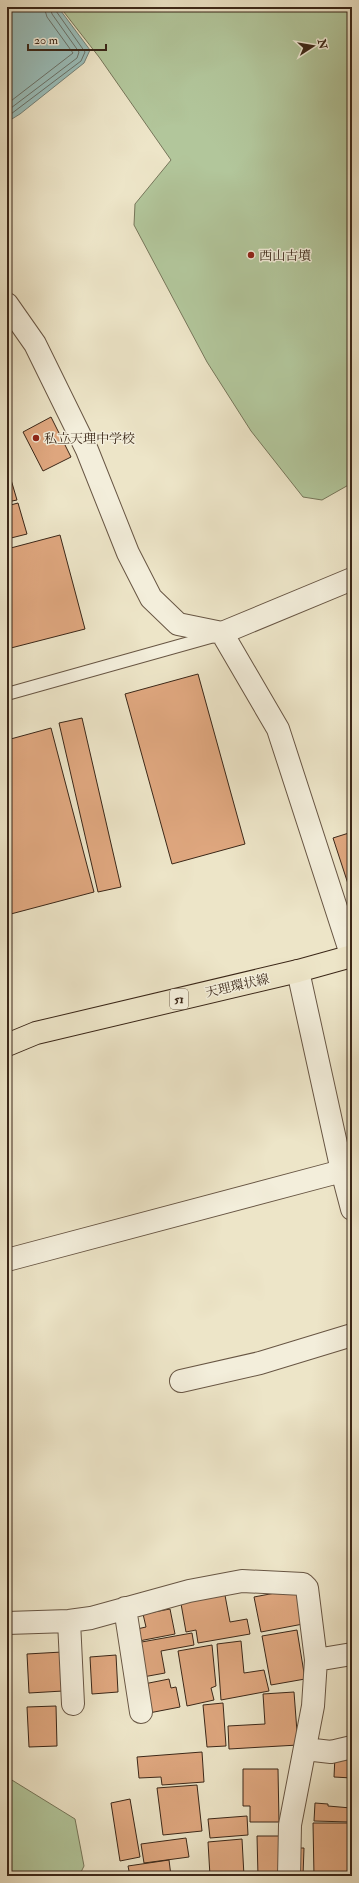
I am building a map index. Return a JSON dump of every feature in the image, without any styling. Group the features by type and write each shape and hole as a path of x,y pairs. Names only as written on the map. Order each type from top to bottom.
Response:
{"main road":[{"name":"天理環状線","path":"7,1045 36,1033 352,956"}],"street":[{"path":"7,304 35,344 87,450 128,553 151,598 178,624 222,633 352,579"},
{"path":"222,633 278,729 352,956"},
{"path":"298,970 352,1210"},
{"path":"7,1260 342,1171"},
{"path":"181,1381 260,1363 352,1335"},
{"path":"7,1623 69,1621 91,1618 189,1591 242,1581 303,1584 307,1588 316,1660 314,1706 290,1825 289,1876"},
{"path":"125,1608 141,1712"},
{"path":"69,1621 73,1704"},
{"path":"316,1660 352,1654"},
{"path":"305,1749 331,1752 352,1747"}],"lane":[{"path":"7,694 222,633"}],"green space":[{"name":"西山古墳","path":"60,7 352,7 352,483 322,500 303,497 251,431 207,362 134,225 135,204 171,160 99,57"},
{"path":"7,1777 75,1819 84,1866 79,1876 7,1876"}],"water":[{"path":"7,7 58,7 90,50 84,63 20,114 7,122"}],"building":[{"path":"51,417 71,457 43,471 23,432"},
{"path":"7,466 17,500 7,502"},
{"path":"18,503 27,534 7,539 7,506"},
{"path":"60,535 85,629 7,649 7,549"},
{"path":"198,674 245,844 172,864 125,694"},
{"path":"82,718 121,887 98,892 59,723"},
{"path":"51,728 94,892 7,915 7,740"},
{"path":"352,832 352,896 333,838"},
{"path":"296,1589 303,1624 261,1632 254,1597"},
{"path":"224,1590 230,1622 247,1619 250,1634 198,1643 196,1630 186,1632 180,1598"},
{"path":"170,1609 175,1634 139,1641 137,1629 146,1627 143,1614"},
{"path":"297,1630 305,1679 271,1685 262,1636"},
{"path":"192,1633 194,1645 161,1651 165,1673 143,1677 136,1643"},
{"path":"241,1641 244,1673 264,1670 269,1691 221,1700 217,1644"},
{"path":"212,1645 216,1686 211,1688 214,1700 187,1706 178,1651"},
{"path":"62,1652 63,1691 29,1693 27,1654"},
{"path":"116,1655 118,1692 92,1694 90,1657"},
{"path":"169,1679 171,1688 176,1687 180,1707 149,1713 144,1684"},
{"path":"294,1692 298,1745 229,1749 228,1726 265,1724 263,1694"},
{"path":"223,1703 226,1746 207,1747 203,1705"},
{"path":"56,1706 57,1746 29,1747 27,1707"},
{"path":"7,1707 8,1741 7,1741"},
{"path":"202,1752 204,1782 162,1785 161,1777 139,1778 137,1757"},
{"path":"335,1756 352,1756 352,1778 334,1777"},
{"path":"243,1769 278,1769 279,1822 250,1822 250,1806 243,1806"},
{"path":"197,1785 202,1831 163,1835 157,1788"},
{"path":"130,1799 140,1857 120,1861 111,1803"},
{"path":"315,1803 351,1808 350,1822 314,1821"},
{"path":"247,1816 248,1835 210,1838 208,1819"},
{"path":"313,1823 349,1823 350,1876 314,1876"},
{"path":"257,1836 280,1836 281,1876 258,1876"},
{"path":"186,1838 189,1857 144,1863 141,1844"},
{"path":"242,1839 244,1876 210,1876 208,1842"},
{"path":"293,1848 304,1848 303,1876 293,1876"},
{"path":"169,1860 171,1876 130,1876 128,1866"}],"place":[{"name":"西山古墳","path":"251,255"},
{"name":"私立天理中学校","path":"36,438"}]}
